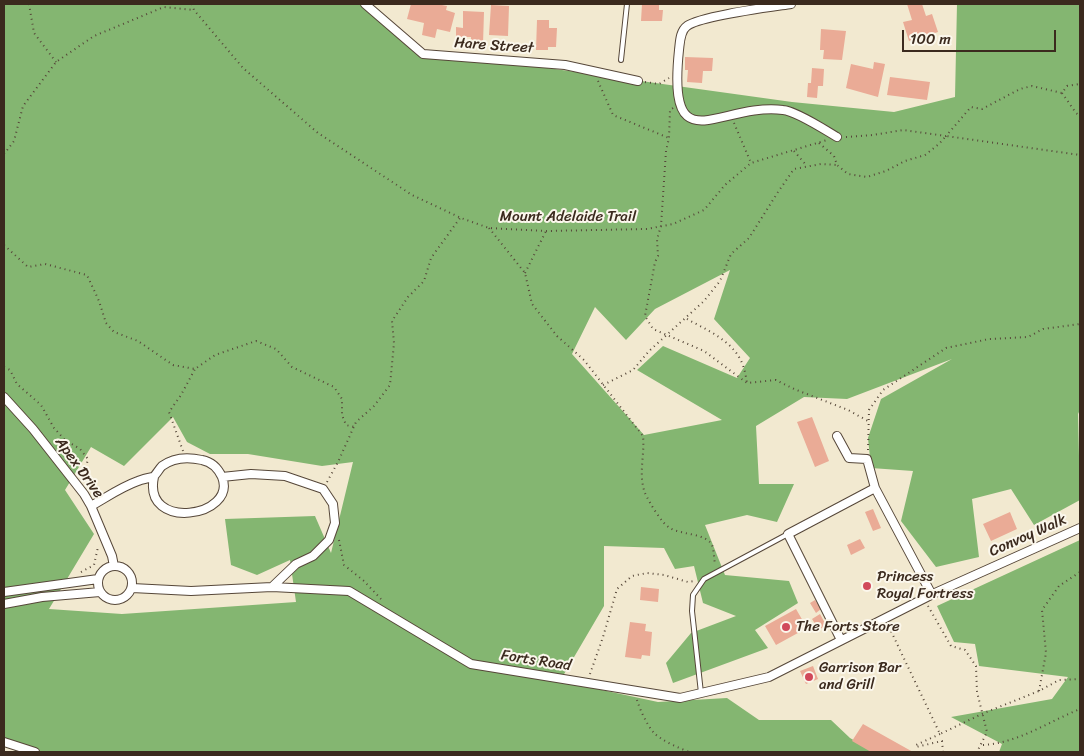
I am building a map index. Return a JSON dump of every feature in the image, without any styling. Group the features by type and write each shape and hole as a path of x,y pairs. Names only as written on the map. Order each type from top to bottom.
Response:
{"street":[{"name":"Hare Street","path":"365,4 423,54 565,65 638,81"},
{"path":"791,4 712,17 687,25 681,33 677,73 679,103 684,115 694,120 731,116 756,110 785,110 837,137"},
{"name":"Apex Drive","path":"4,397 33,428 80,488 91,506 112,556 114,566"},
{"path":"837,436 849,458 866,459 875,488 932,595"},
{"path":"91,506 133,483 154,477 163,466 185,458 207,461 217,469 224,485 216,502 205,509 187,513 170,510 159,503 153,492 154,477"},
{"path":"222,477 251,474 285,476 323,489 333,504 335,523 329,540 313,556 296,564 272,587"},
{"path":"841,640 788,534 875,488"},
{"name":"Convoy Walk","path":"932,595 1080,528"},
{"path":"114,566 122,567 129,572 133,579 132,588 124,598 118,601 111,600 100,592 98,579 107,568 114,566"},
{"path":"4,592 98,579"},
{"name":"Forts Road","path":"132,588 191,591 272,587 349,591 471,664 680,698 770,677 932,595"},
{"path":"4,604 51,596 100,592"},
{"path":"4,742 35,752"}],"lane":[{"path":"621,60 627,4"},
{"path":"701,693 692,611 693,595 704,579 788,534"}],"path":[{"path":"29,4 34,33 56,62"},
{"name":"Mount Adelaide Trail","path":"192,4 194,10 243,68 318,133 412,195 461,218 489,228 546,231 647,229 673,224 704,210 725,184 751,164 837,137 873,135 903,130 1080,155"},
{"path":"4,154 14,141 23,106 56,62 94,36 164,5 194,10"},
{"path":"591,71 602,89 607,105 613,115 669,138"},
{"path":"638,81 659,84 677,73"},
{"path":"1062,93 1067,86 1080,84"},
{"path":"819,144 834,156 837,165 848,174 867,177 886,171 905,161 925,156 939,144 971,107 982,110 1020,89 1032,86 1062,93 1080,116"},
{"path":"679,103 670,110 661,226 657,239 658,256 655,262 645,316 653,329 704,351 747,383 776,380 848,410 868,421"},
{"path":"731,116 751,164"},
{"path":"794,151 808,166"},
{"path":"604,385 633,370 649,351 704,302 720,281 731,254 748,238 794,169 821,164 837,165"},
{"path":"323,489 338,462 356,422 374,406 390,385 394,343 392,321 408,297 424,282 431,258 461,218"},
{"path":"489,228 525,273 532,304 557,336 584,360 644,436 641,472 645,493 655,511 668,528 690,536 704,537 712,545 717,572"},
{"path":"525,273 546,231"},
{"path":"4,245 28,267 45,264 87,275 106,323 114,332 138,341 173,365 195,369"},
{"path":"686,319 714,334 733,348 742,363 747,383"},
{"path":"866,459 869,410 883,390 946,348 989,339 1028,337 1044,329 1080,324"},
{"path":"185,458 169,412 186,387 195,369 215,355 256,341 276,349 292,367 334,387 342,399 342,415 346,426 354,427"},
{"path":"4,367 10,370 17,384 41,405 54,428 65,440 80,449 88,459 80,488"},
{"path":"339,540 344,566 364,581 380,598"},
{"path":"80,573 94,565 100,541"},
{"path":"1039,691 1046,653 1042,610 1060,586 1080,572"},
{"path":"586,683 603,638 617,589 632,576 647,573 664,575 688,582 704,579"},
{"path":"924,599 951,646 965,650 976,666 977,692 984,713 987,732 977,752"},
{"path":"885,618 940,734"},
{"path":"943,752 942,741 916,745 1060,680 1080,679"},
{"path":"634,691 639,708 654,733 680,749 690,752"},
{"path":"981,746 997,744 1046,726 1080,709"}],"green space":[{"path":"4,4 365,4 418,50 792,102 894,112 955,97 957,4 1080,4 1080,416 1078,412 1080,500 1034,525 1011,489 972,499 979,557 936,567 901,521 913,471 871,468 868,438 881,399 952,359 847,399 804,397 756,426 759,484 794,484 777,522 747,515 705,525 725,575 789,581 798,603 755,630 768,648 673,683 666,663 691,633 736,616 703,603 694,566 675,569 664,548 604,546 604,606 560,681 658,702 727,698 759,720 831,720 850,738 874,752 18,752 4,745","holes":["730,270 714,319 750,358 737,378 663,346 637,370 722,420 644,435 572,354 595,307 626,340 655,309","173,417 187,442 210,454 248,454 322,466 353,462 331,553 315,516 225,519 231,565 257,575 290,560 296,602 122,614 49,609 94,534 65,490 91,447 124,466"]},
{"path":"1080,540 1080,752 999,752 1002,744 951,717 1052,699 1068,677 979,666 975,644 954,642 937,606"}],"building":[{"path":"411,4 447,6 446,10 455,13 450,32 437,29 435,38 422,35 424,23 407,19"},
{"path":"642,4 659,4 659,10 663,10 662,21 641,21"},
{"path":"907,4 922,4 926,16 932,14 938,32 909,41 903,22 912,20"},
{"path":"491,5 509,6 508,36 489,35"},
{"path":"463,11 484,12 483,44 471,43 471,37 456,37 456,27 463,28"},
{"path":"537,20 549,20 549,28 557,28 556,47 548,47 548,50 536,50"},
{"path":"821,29 846,31 842,60 823,59 824,50 820,50"},
{"path":"685,57 713,58 712,71 703,71 702,83 687,82 688,70 685,70"},
{"path":"874,62 885,64 878,97 846,88 851,64 873,69"},
{"path":"812,68 824,69 823,86 818,86 817,98 807,97 808,83 811,83"},
{"path":"890,77 930,82 927,100 887,95"},
{"path":"812,417 829,461 815,467 797,422"},
{"path":"873,509 881,528 873,531 865,512"},
{"path":"1010,512 1017,529 991,541 983,524"},
{"path":"860,539 865,548 851,555 847,545"},
{"path":"641,587 659,589 658,602 640,600"},
{"path":"815,600 821,609 816,613 810,603"},
{"name":"The Forts Store","path":"796,609 807,628 776,645 765,626"},
{"path":"820,614 826,625 819,630 812,619"},
{"path":"630,622 646,624 645,631 652,632 650,656 642,655 641,659 625,657"},
{"path":"813,666 818,679 806,684 800,671"},
{"path":"863,724 913,752 871,752 852,741"}],"place":[{"name":"Princess Royal Fortress","path":"867,586"},
{"name":"The Forts Store","path":"786,627"},
{"name":"Garrison Bar and Grill","path":"809,677"}]}
